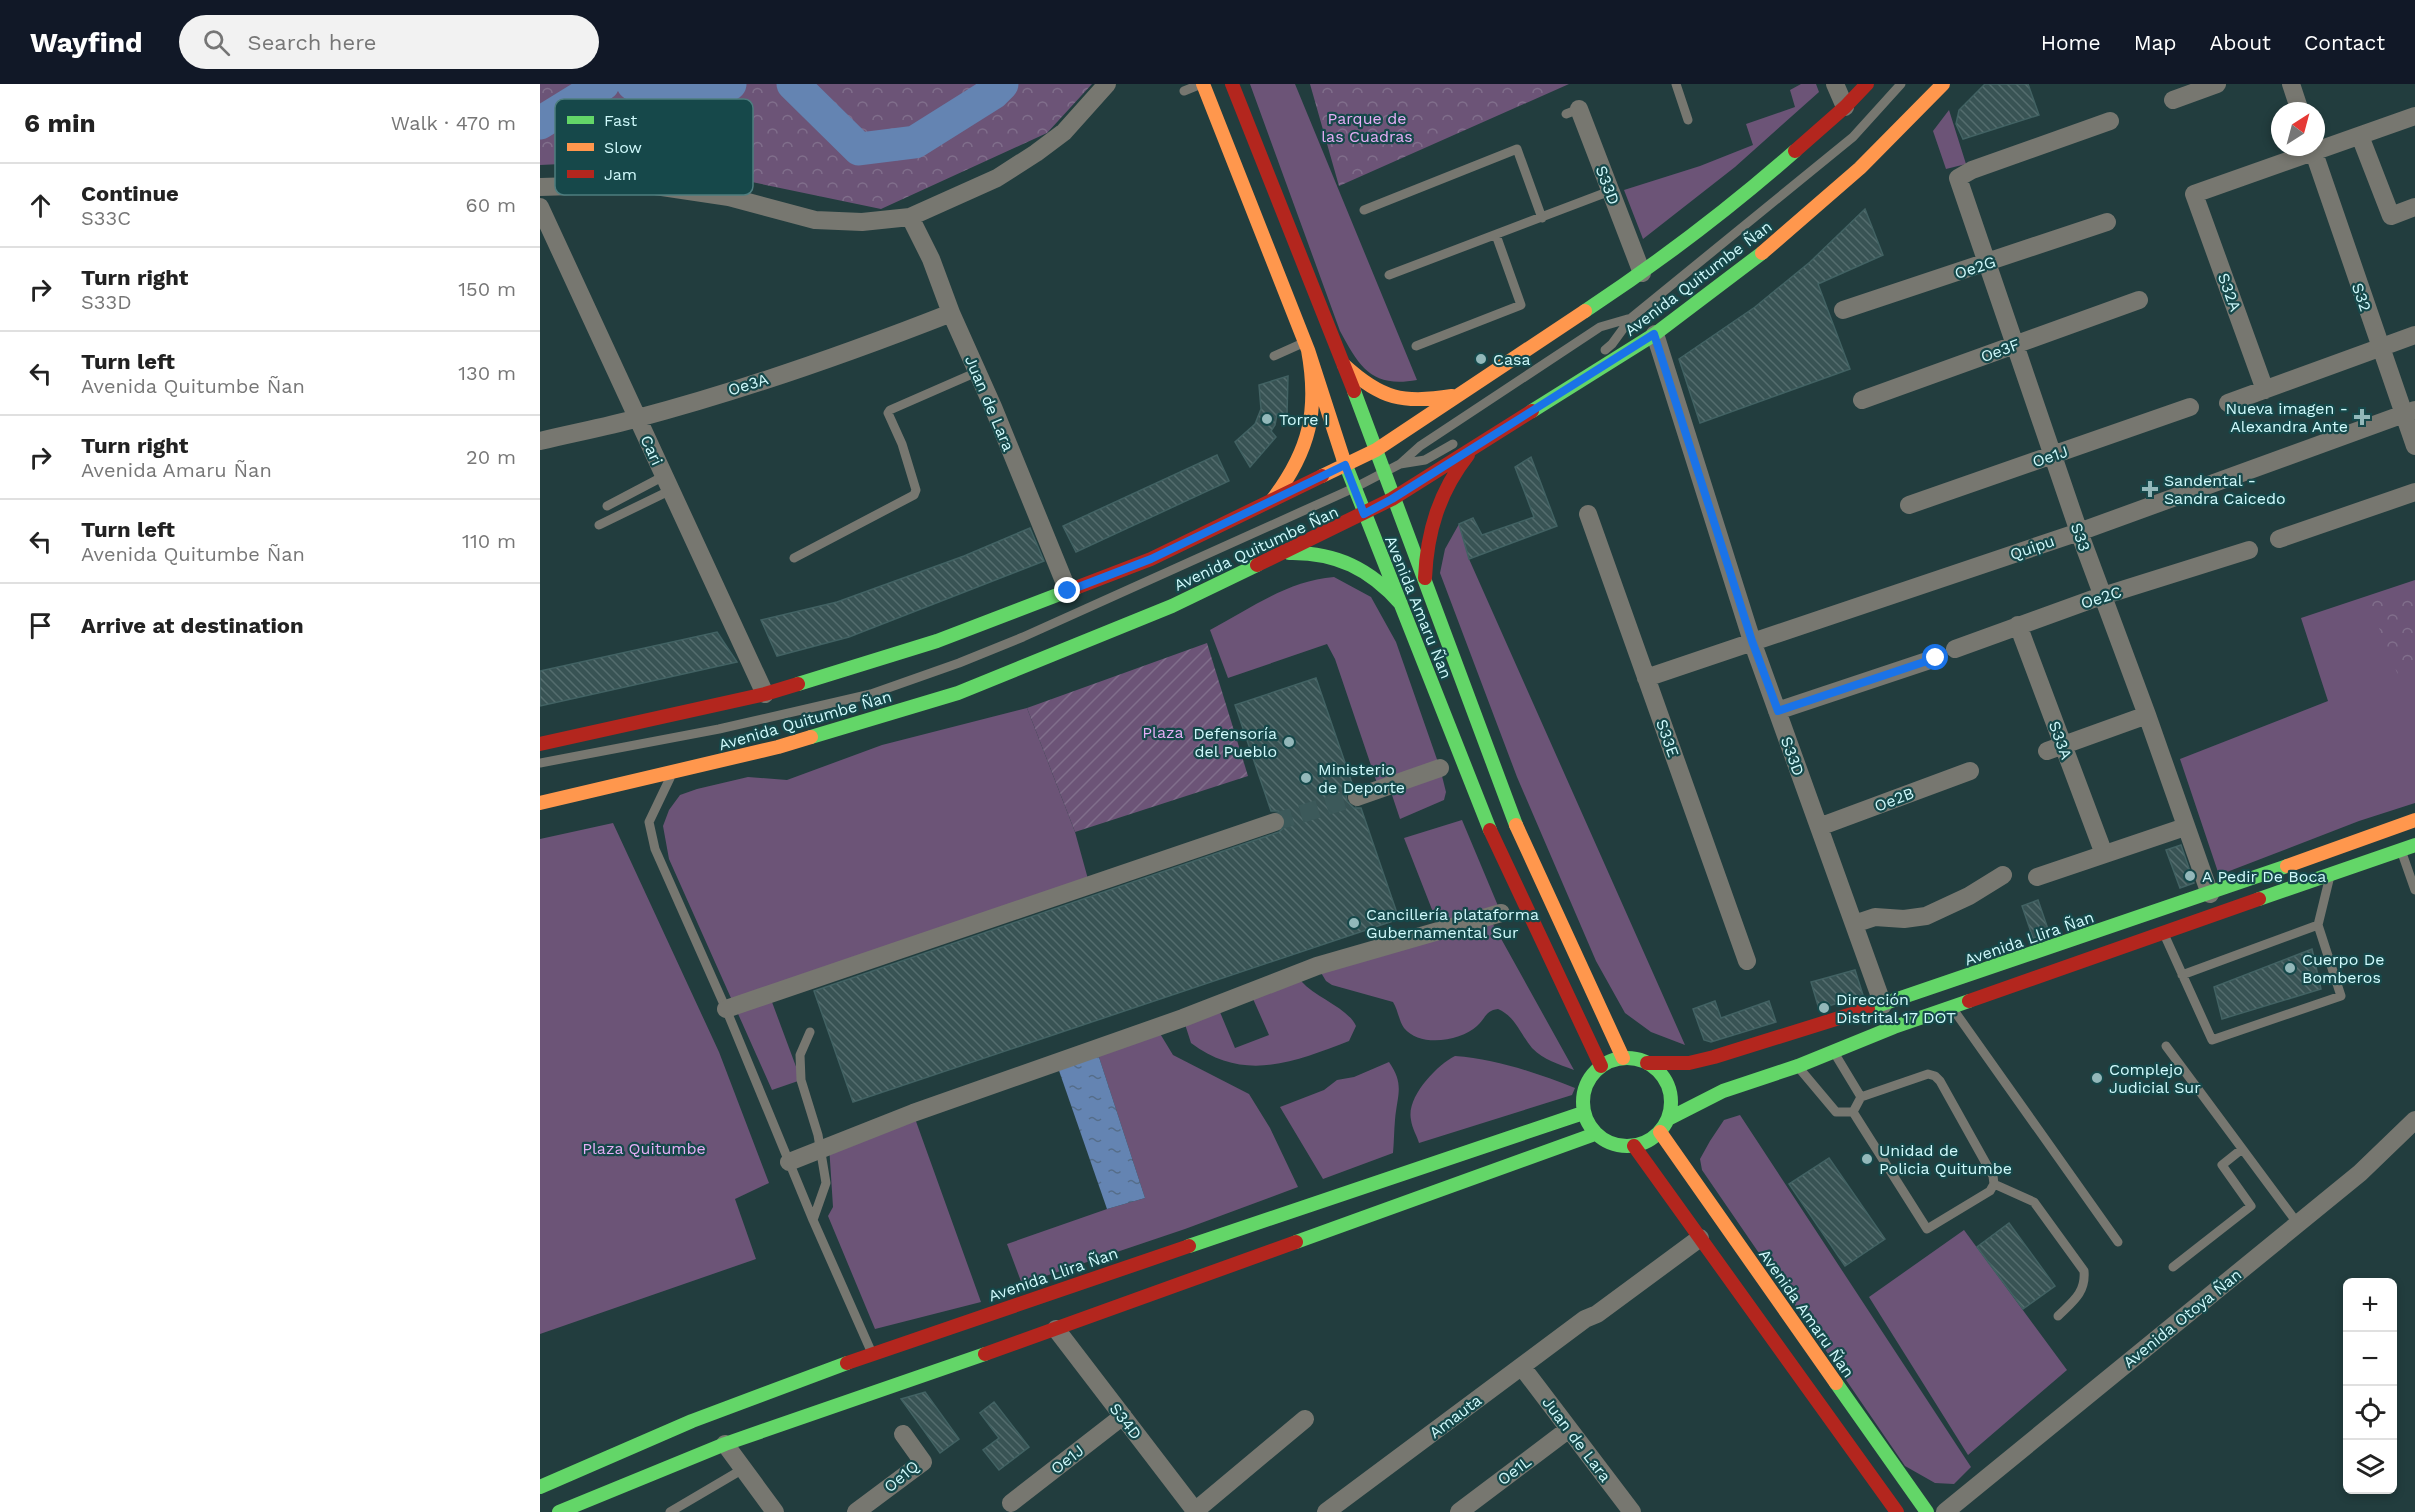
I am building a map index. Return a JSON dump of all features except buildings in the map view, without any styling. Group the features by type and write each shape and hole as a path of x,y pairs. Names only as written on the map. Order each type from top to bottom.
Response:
{"main road":[{"name":"Avenida Amaru Ñan","path":"1202,84 1307,346 1345,465 1494,839 1600,1066"},
{"name":"Avenida Amaru Ñan","path":"1232,84 1344,365 1392,499 1425,578 1515,822 1623,1058"},
{"path":"540,744 765,694 938,641 1151,559 1376,450 1642,273 1745,195 1845,107 1867,84"},
{"name":"Avenida Quitumbe Ñan","path":"540,802 778,747 958,693 1172,606 1364,514 1392,499 1654,334 1759,256 1844,183 1942,84"},
{"path":"1272,501 1287,483 1298,463 1312,419 1313,373 1307,346"},
{"path":"1344,365 1363,384 1386,396 1404,401 1423,402 1460,395"},
{"path":"1425,578 1427,545 1435,512 1453,475 1478,444"},
{"path":"1281,554 1315,553 1348,561 1378,579 1401,604"},
{"name":"Avenida Llira Ñan","path":"1647,1063 1689,1063 1714,1057 1883,1005 2210,894 2415,820"},
{"path":"1668,1119 1723,1091 1798,1066 1894,1027 2415,845"},
{"path":"1623,1058 1647,1063 1660,1073 1668,1087 1671,1103 1668,1119 1660,1132 1648,1142 1634,1146 1613,1145 1595,1134 1588,1124 1582,1095 1588,1078 1600,1066 1611,1060 1623,1058"},
{"name":"Avenida Llira Ñan","path":"540,1487 692,1421 872,1353 1584,1113"},
{"name":"Avenida Amaru Ñan","path":"1660,1132 1927,1512"},
{"path":"559,1512 725,1444 1056,1329 1595,1134"},
{"path":"1634,1146 1897,1512"}],"street":[{"path":"710,195 815,220 862,222 910,216 997,178 1036,153 1064,132 1107,84"},
{"path":"1836,84 1845,107"},
{"path":"2173,99 2217,84"},
{"path":"2291,84 2297,102"},
{"name":"S33D","path":"1572,112 1610,191 1642,273"},
{"path":"2325,146 2415,116"},
{"name":"S33","path":"2110,121 1958,177 2079,532 2210,894"},
{"path":"2360,136 2391,216 2415,207"},
{"name":"S32A","path":"2265,390 2194,194 2297,156"},
{"name":"S32","path":"2315,156 2380,348 2409,412 2415,446"},
{"path":"540,187 555,187"},
{"name":"Cari","path":"540,207 551,239 638,419 765,694"},
{"name":"Juan de Lara","path":"910,216 936,258 951,313 977,372 999,405 1047,518 1068,591"},
{"name":"Oe2G","path":"1843,310 2107,222"},
{"name":"Oe3F","path":"1862,400 2139,300"},
{"name":"Oe3A","path":"540,441 638,419 850,352 951,313"},
{"name":"S33D","path":"1654,334 1752,641 1883,1005"},
{"path":"2228,403 2415,335"},
{"name":"Oe1J","path":"1909,505 2190,407"},
{"name":"Quipu","path":"1646,678 2079,532 2409,412"},
{"path":"2279,539 2415,492"},
{"name":"S33E","path":"1588,514 1747,961"},
{"name":"Oe2C","path":"1955,649 2018,625 2249,550"},
{"name":"S33A","path":"2018,625 2055,748 2103,854"},
{"path":"1778,711 1936,658"},
{"path":"2055,748 2147,715"},
{"path":"1357,797 1440,768"},
{"name":"Oe2B","path":"1819,827 1970,771"},
{"path":"726,1009 1275,822"},
{"path":"2037,877 2185,827"},
{"path":"1854,924 1875,917 1904,919 1926,916 1969,896 2003,875"},
{"path":"789,1162 913,1113 1183,1018 1317,966 1501,913"},
{"name":"Avenida Otoya Ñan","path":"1945,1512 2360,1173 2415,1120"},
{"name":"Amauta","path":"1326,1512 1585,1319 1597,1314 1700,1238"},
{"name":"S34D","path":"1056,1329 1196,1511"},
{"name":"Juan de Lara","path":"1522,1366 1631,1512"},
{"name":"Oe1J","path":"1011,1503 1123,1416"},
{"path":"1196,1511 1305,1419"},
{"name":"Oe1L","path":"1459,1512 1569,1429"},
{"name":"Oe1Q","path":"856,1512 923,1462 903,1434"},
{"path":"725,1444 776,1512"}],"lane":[{"path":"1184,91 1202,84"},
{"path":"1676,84 1689,120"},
{"path":"1596,355 1612,344 1631,318 1853,137 1901,84"},
{"path":"1364,210 1517,149 1542,218"},
{"path":"1389,275 1610,191"},
{"path":"1416,346 1521,305 1496,235"},
{"path":"540,763 719,729 882,690 960,663 1023,637 1354,488 1400,464 1420,446 1600,327 1631,318"},
{"path":"1274,356 1307,346"},
{"path":"794,558 914,495 916,490 902,444 888,413 890,410 977,372"},
{"path":"1511,412 1531,400"},
{"path":"1400,464 1425,460 1464,439"},
{"path":"607,506 667,483"},
{"path":"599,525 667,483"},
{"path":"673,771 654,807 650,822 655,849 726,1009 813,1220 872,1353"},
{"path":"2401,850 2415,889"},
{"path":"2157,912 2163,933 2212,1040 2342,996 2318,925 2330,874"},
{"path":"2182,975 2318,925"},
{"path":"1951,1007 2118,1242"},
{"path":"810,1032 800,1055 801,1080 821,1149 826,1183 813,1220"},
{"path":"2166,1046 2298,1224"},
{"path":"1834,1051 1861,1096"},
{"path":"1798,1066 1836,1112 1853,1112"},
{"path":"1928,1074 1935,1076 1941,1081 1993,1176 1994,1184 1990,1191 1927,1229 1853,1112 1861,1096 1928,1074"},
{"path":"2172,1267 2251,1206 2222,1165 2242,1149"},
{"path":"1994,1184 2034,1202 2084,1271 2085,1282 2081,1293 2058,1316"},
{"path":"670,1512 743,1468"}],"green space":[{"path":"540,84 1092,84 1047,133 881,209 753,182 753,99 555,99 555,164 540,165"},
{"path":"1250,84 1295,84 1417,380 1402,382 1378,378 1361,365 1347,344 1340,331"},
{"name":"Parque de las Cuadras","path":"1310,84 1569,84 1339,186"},
{"path":"1801,84 1816,84 1819,92 1735,167 1643,239 1624,190 1700,166 1753,145 1746,124 1795,107 1790,90"},
{"path":"1949,110 1966,164 1946,169 1933,131"},
{"path":"1459,524 1469,559 1685,1045 1651,1032 1625,1013 1596,961 1517,777 1440,573 1445,549"},
{"path":"1334,577 1371,597 1396,642 1440,768 1446,792 1444,800 1400,819 1389,786 1379,789 1335,659 1327,644 1228,678 1210,630 1285,590"},
{"path":"2415,580 2415,803 2359,821 2219,875 2180,759 2328,701 2301,618"},
{"path":"2415,587 2415,675 2400,680 2369,603"},
{"name":"Plaza","path":"1207,643 1248,776 1075,832 1027,708"},
{"path":"1027,708 1075,832 1088,879 769,994 801,1080 772,1090 669,859 663,826 669,810 680,795 697,789 748,777 787,780 882,745"},
{"path":"1462,820 1501,913 1489,917 1574,1070 1541,1056 1528,1043 1509,1016 1498,1009 1491,1011 1477,1026 1461,1035 1440,1040 1420,1038 1404,1028 1393,1002 1332,985 1326,981 1317,966 1440,930 1404,838"},
{"name":"Plaza Quitumbe","path":"613,823 719,1052 769,1183 735,1199 756,1259 540,1334 540,839"},
{"path":"1301,981 1352,1020 1356,1026 1349,1041 1309,1056 1269,1065 1230,1063 1191,1043 1183,1018 1217,1005 1235,1048 1269,1035 1250,992"},
{"path":"1156,1027 1173,1055 1249,1094 1270,1128 1298,1187 1185,1229 1022,1284 1007,1244 1145,1198 1096,1048"},
{"path":"1455,1056 1501,1063 1575,1088 1572,1095 1419,1143 1411,1120 1413,1102 1432,1074"},
{"path":"1389,1062 1397,1077 1399,1090 1393,1153 1323,1179 1280,1107 1324,1090 1337,1080 1354,1077"},
{"path":"913,1113 981,1302 875,1329 828,1216 833,1207 829,1145"},
{"path":"1740,1115 1971,1467 1954,1484 1935,1483 1905,1466 1702,1170 1700,1159 1724,1120"},
{"path":"1964,1230 2067,1370 1968,1455 1869,1297"}],"water":[{"path":"1096,1048 1145,1198 1107,1209 1056,1062"}],"waterway":[{"path":"579,99 603,84"},
{"path":"633,84 673,98 730,84"},
{"path":"793,84 859,149 915,142 993,93 1002,84"},
{"path":"540,123 555,114"}],"tunnel":[{"path":"1275,822 1357,797"}],"traffic: fast":[{"path":"1585,311 1693,234 1795,151"},
{"path":"1532,411 1655,334 1762,253"},
{"path":"1354,391 1516,825"},
{"path":"1343,458 1490,830"},
{"path":"1289,553 1322,556 1351,565 1377,581 1401,604"},
{"path":"811,737 958,693 1172,606 1257,565"},
{"path":"798,684 937,641 1078,587"},
{"path":"2259,899 2415,845"},
{"path":"1868,1009 2287,866"},
{"path":"1668,1119 1723,1091 1798,1066 1894,1027 1969,1001"},
{"path":"1627,1058 1652,1065 1664,1077 1671,1102 1664,1127 1652,1139 1627,1146 1602,1139 1590,1127 1583,1102 1590,1077 1602,1065 1627,1058"},
{"path":"1189,1246 1583,1113"},
{"path":"1296,1242 1595,1134"},
{"path":"559,1512 725,1444 985,1354"},
{"path":"540,1487 692,1421 847,1363"},
{"path":"1836,1383 1927,1512"}],"traffic: slow":[{"path":"1203,84 1308,350 1343,458"},
{"path":"1762,253 1860,168 1943,84"},
{"path":"1322,476 1376,450 1585,311"},
{"path":"1273,499 1296,463 1308,429 1312,411 1308,350"},
{"path":"1344,365 1370,385 1394,396 1406,399 1452,396"},
{"path":"540,803 778,747 811,737"},
{"path":"2287,866 2415,820"},
{"path":"1516,825 1623,1058"},
{"path":"1660,1132 1836,1383"}],"traffic: jam":[{"path":"1232,84 1354,391"},
{"path":"1795,151 1845,107 1867,84"},
{"path":"1257,565 1392,499 1532,411"},
{"path":"1425,578 1428,545 1436,513 1449,483 1468,455"},
{"path":"1078,587 1151,559 1322,476"},
{"path":"540,744 765,694 798,684"},
{"path":"1490,830 1601,1066"},
{"path":"1969,1001 2259,899"},
{"path":"1647,1063 1689,1063 1714,1057 1868,1009"},
{"path":"1634,1146 1897,1512"},
{"path":"985,1354 1296,1242"},
{"path":"847,1363 1189,1246"}],"place":[{"name":"Casa","path":"1481,359"},
{"name":"Nueva imagen - Alexandra Ante","path":"2362,417"},
{"name":"Torre I","path":"1267,419"},
{"name":"Sandental - Sandra Caicedo","path":"2150,489"},
{"name":"Defensoría del Pueblo","path":"1289,742"},
{"name":"Ministerio de Deporte","path":"1306,778"},
{"name":"A Pedir De Boca","path":"2190,876"},
{"name":"Cancillería plataforma Gubernamental Sur","path":"1354,923"},
{"name":"Cuerpo De Bomberos","path":"2290,968"},
{"name":"Dirección Distrital 17 DOT","path":"1824,1008"},
{"name":"Complejo Judicial Sur","path":"2097,1078"},
{"name":"Unidad de Policia Quitumbe","path":"1867,1159"}],"route":[{"path":"1068,591 1151,559 1345,465 1364,514 1392,499 1654,334 1752,641 1778,711 1936,658"}]}
